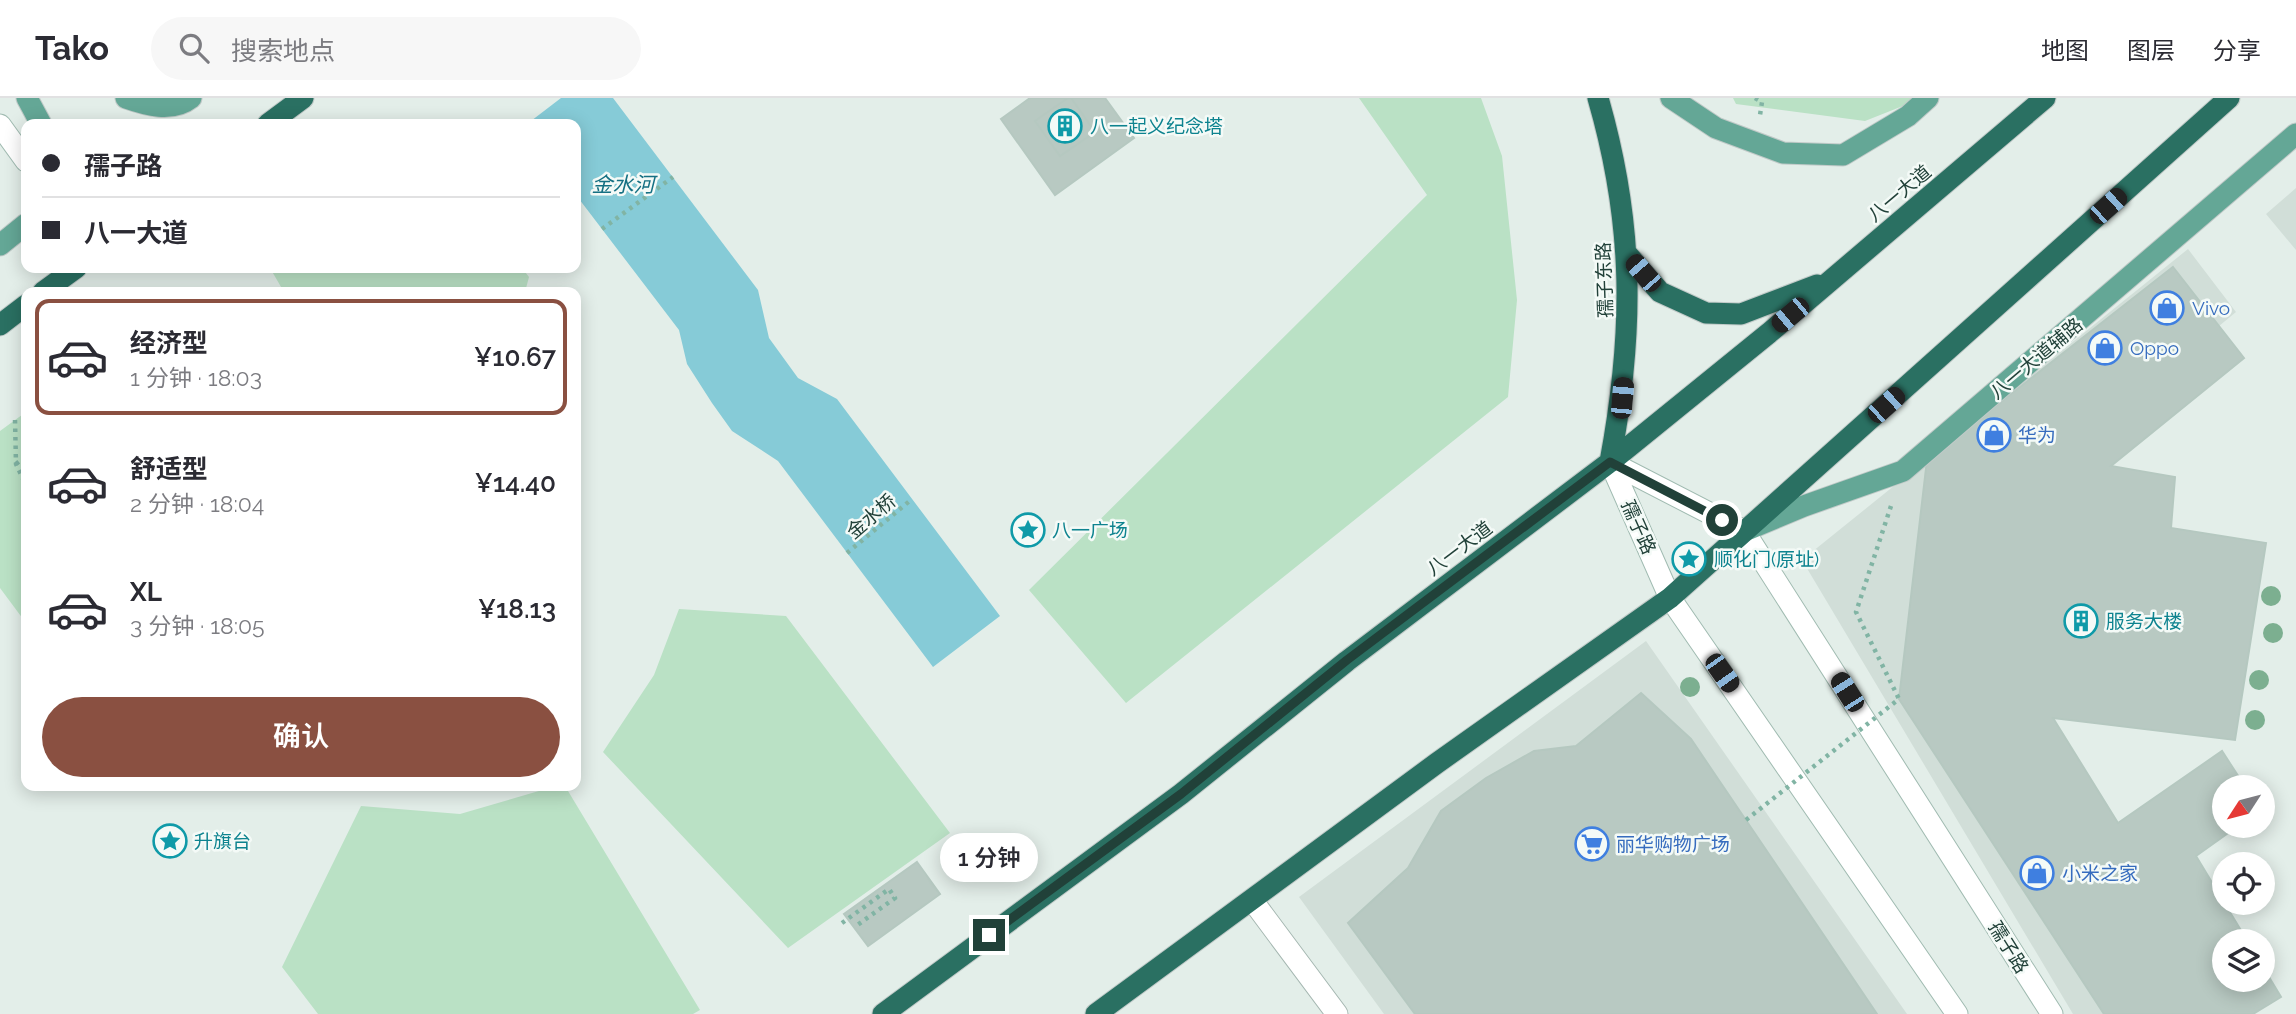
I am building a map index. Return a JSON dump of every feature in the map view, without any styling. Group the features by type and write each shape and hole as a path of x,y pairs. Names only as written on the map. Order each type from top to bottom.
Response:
{"highway":[{"path":"275,119 303,98"},
{"name":"孺子东路","path":"1598,98 1622,201 1627,254 1628,332 1622,398 1610,462"},
{"name":"八一大道","path":"883,1014 1181,794 1347,660 1610,462 1832,280 2045,98"},
{"path":"1096,1014 1437,762 1670,598 2230,98"},
{"path":"1627,254 1660,292 1706,313 1741,314 1832,280"},
{"path":"50,287 69,273"},
{"path":"0,324 21,309"}],"main road":[{"path":"27,98 38,119"},
{"path":"126,98 151,107 185,100"},
{"path":"1671,98 1716,128 1783,153 1843,155 1908,116 1928,98"},
{"path":"0,125 21,154"},
{"name":"八一大道辅路","path":"1744,531 1804,506 1903,471 2296,134"},
{"path":"0,245 21,228"},
{"name":"孺子路","path":"1610,462 1744,531 2052,1014"},
{"name":"孺子路","path":"1610,462 1670,598 1957,1014"},
{"path":"1252,900 1337,1014"}],"path":[{"path":"602,229 673,177"},
{"path":"15,420 16,464 21,474"},
{"path":"16,464 21,460"},
{"name":"金水桥","path":"848,554 912,499"},
{"path":"1746,820 1899,699 1856,612"},
{"path":"842,923 889,889 895,898 856,926"}],"shaded area":[{"path":"2296,188 2296,250 2266,214"},
{"path":"2188,249 2236,312 1984,520 1953,639 2207,1014 2073,1014 1802,560"},
{"name":"丽华购物广场","path":"1646,641 1907,1014 1384,1014 1299,897"}],"green space":[{"path":"1359,98 1481,98 1502,156 1517,300 1508,397 1126,703 1029,590 1427,195"},
{"path":"1733,98 1923,98 1865,121 1736,104"},
{"path":"273,273 526,273 529,277 526,287 281,287"},
{"path":"21,416 21,616 0,588 0,431"},
{"path":"679,609 786,616 950,833 788,948 603,752 654,675"},
{"path":"539,791 568,791 700,1010 693,1014 318,1014 282,967 361,806 460,814"}],"water":[{"name":"金水河","path":"561,98 613,98 758,290 769,338 798,378 837,399 1000,616 933,667 778,461 732,431 687,364 679,330 581,202 581,119 534,119"}],"building":[{"path":"1030,98 1105,98 1134,138 1055,195 1001,119"},
{"name":"八一起义纪念塔","path":"1071,98 1095,132 1060,156 1035,121"},
{"name":"服务大楼","path":"2173,267 2244,358 2111,466 2175,477 2171,528 2266,543 2235,740 2053,718 2118,823 2222,751 2238,775 2212,775 2212,838 2221,838 2196,856 2212,882 2212,915 2232,915 2240,929 2212,929 2212,992 2275,992 2275,987 2281,997 2253,1014 2104,1014 1899,699 1927,460"},
{"name":"丽华购物广场","path":"1641,693 1691,739 1877,1014 1415,1014 1348,923 1408,868 1441,811 1486,778 1534,751 1576,746"},
{"path":"917,862 940,894 868,946 844,914"}],"place":[{"name":"八一起义纪念塔","path":"1065,126"},
{"name":"Vivo","path":"2167,308"},
{"name":"Oppo","path":"2105,348"},
{"name":"华为","path":"1994,435"},
{"name":"八一广场","path":"1028,530"},
{"name":"顺化门(原址)","path":"1689,559"},
{"name":"服务大楼","path":"2081,621"},
{"name":"升旗台","path":"170,841"},
{"name":"丽华购物广场","path":"1592,844"},
{"name":"小米之家","path":"2037,873"}],"route":[{"path":"989,935 1181,794 1347,660 1610,462 1722,520"}]}
